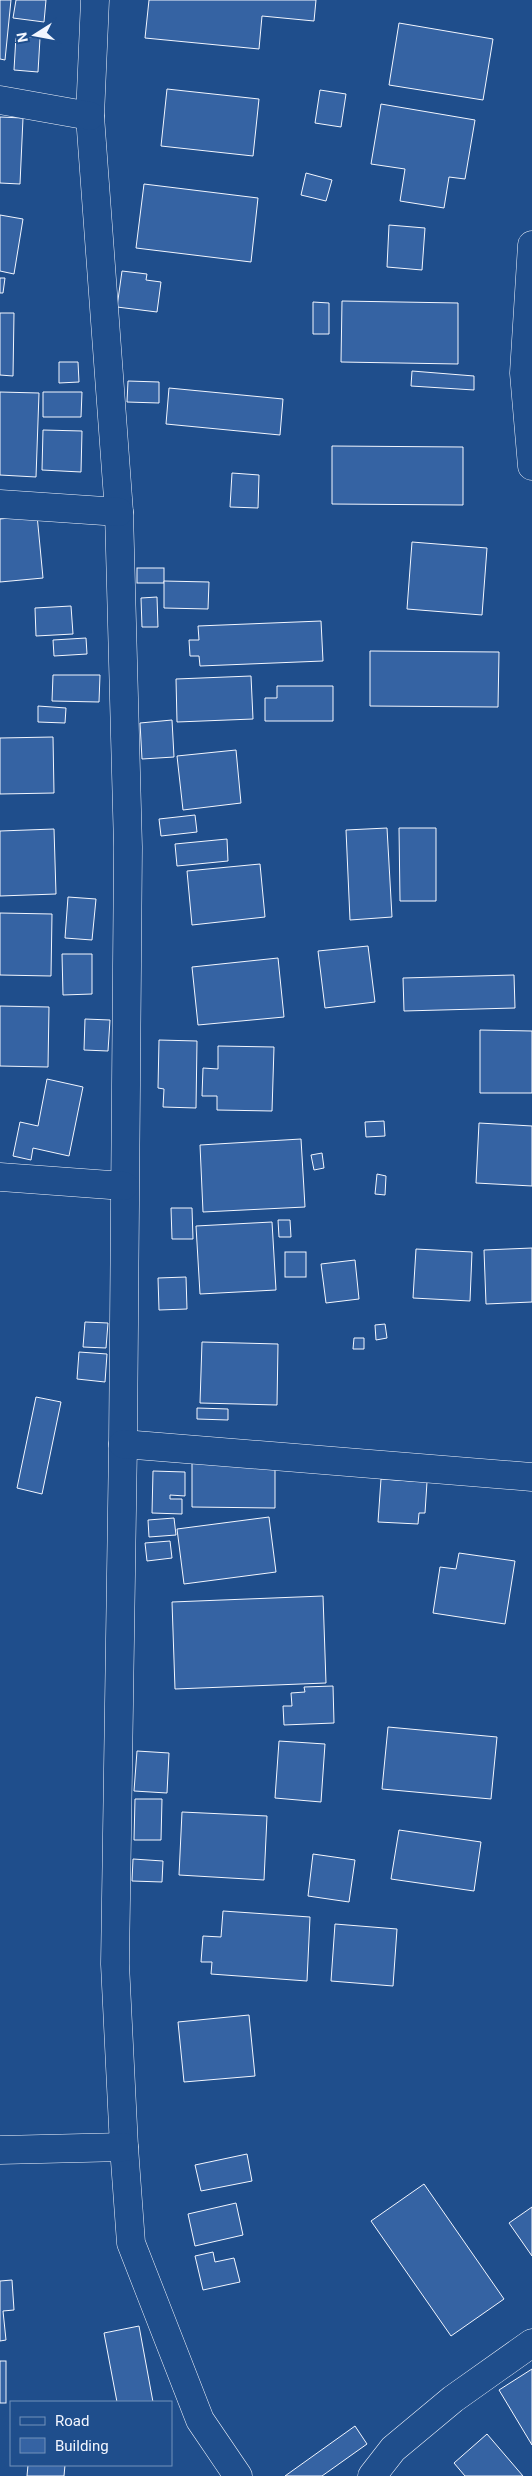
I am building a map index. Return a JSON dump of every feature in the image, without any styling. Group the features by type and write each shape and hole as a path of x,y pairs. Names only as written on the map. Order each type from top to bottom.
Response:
{"street":[{"path":"95,0 90,116 119,512 128,847 124,1186 124,1444 114,1964 124,2147 131,2243 200,2420 238,2476"},
{"path":"0,100 90,116"},
{"path":"532,245 524,373 532,466"},
{"path":"0,504 119,512"},
{"path":"0,1177 124,1186"},
{"path":"124,1444 532,1477"},
{"path":"0,2150 124,2147"},
{"path":"372,2476 400,2443 453,2399 532,2343"}],"building":[{"path":"0,0 11,0 5,60 0,59"},
{"path":"16,0 46,0 44,22 13,18"},
{"path":"149,0 316,0 314,21 262,16 259,49 145,38"},
{"path":"399,23 493,39 483,100 389,85"},
{"path":"16,36 40,38 38,72 14,70"},
{"path":"167,89 259,99 253,156 161,146"},
{"path":"320,90 346,94 341,127 315,123"},
{"path":"381,104 475,120 465,179 449,177 444,208 400,201 405,169 371,164"},
{"path":"0,117 23,118 20,184 0,183"},
{"path":"306,173 332,180 326,201 301,195"},
{"path":"144,184 258,198 251,262 136,248"},
{"path":"0,215 23,219 14,274 0,271"},
{"path":"389,225 425,228 422,270 387,267"},
{"path":"122,271 147,274 146,280 161,282 157,312 117,307"},
{"path":"0,278 5,278 3,293 0,293"},
{"path":"342,301 458,303 458,364 341,362"},
{"path":"313,302 329,303 329,334 313,334"},
{"path":"0,313 14,313 13,376 0,375"},
{"path":"59,362 78,362 79,382 59,383"},
{"path":"412,371 474,376 474,390 411,386"},
{"path":"128,381 159,382 159,403 127,402"},
{"path":"169,388 283,399 280,435 166,424"},
{"path":"0,392 39,393 36,477 0,475"},
{"path":"43,392 82,392 81,417 43,417"},
{"path":"43,430 82,431 81,472 42,470"},
{"path":"332,446 463,447 463,505 332,504"},
{"path":"232,473 259,475 258,508 230,507"},
{"path":"37,515 43,578 0,582 0,519"},
{"path":"412,542 487,548 482,615 407,609"},
{"path":"137,568 164,568 164,583 137,583"},
{"path":"164,581 209,582 208,609 164,608"},
{"path":"157,597 158,627 142,627 141,598"},
{"path":"71,606 73,634 36,636 35,608"},
{"path":"321,621 323,661 200,666 199,656 190,656 189,640 199,640 198,626"},
{"path":"86,638 87,654 54,656 53,640"},
{"path":"370,651 499,652 498,707 370,706"},
{"path":"53,675 100,675 99,702 52,701"},
{"path":"251,676 253,719 177,722 176,679"},
{"path":"277,686 333,686 333,721 265,721 265,698 277,698"},
{"path":"38,706 66,708 65,723 38,722"},
{"path":"172,720 174,757 142,759 140,723"},
{"path":"53,737 54,793 0,794 0,738"},
{"path":"236,750 241,803 183,810 177,756"},
{"path":"195,815 197,832 161,836 159,819"},
{"path":"387,828 392,917 350,920 346,830"},
{"path":"399,828 436,828 436,901 400,901"},
{"path":"54,829 56,894 0,896 0,831"},
{"path":"227,839 228,861 177,866 175,844"},
{"path":"260,864 265,917 192,925 187,871"},
{"path":"68,897 96,899 92,940 65,938"},
{"path":"0,913 52,914 51,976 0,975"},
{"path":"368,946 375,1002 325,1008 318,951"},
{"path":"62,954 92,954 92,994 63,995"},
{"path":"278,958 284,1017 198,1025 192,967"},
{"path":"514,975 515,1008 404,1011 403,978"},
{"path":"0,1006 49,1007 48,1067 0,1066"},
{"path":"85,1019 110,1020 108,1051 84,1050"},
{"path":"480,1030 532,1031 532,1093 480,1093"},
{"path":"159,1040 197,1041 196,1108 163,1107 164,1089 158,1088"},
{"path":"218,1046 274,1047 272,1111 217,1110 217,1096 202,1096 203,1068 218,1069"},
{"path":"47,1079 83,1087 69,1156 33,1148 31,1160 13,1156 20,1122 38,1126"},
{"path":"384,1121 385,1136 366,1137 365,1122"},
{"path":"479,1123 532,1126 532,1186 476,1183"},
{"path":"301,1139 305,1207 203,1212 200,1145"},
{"path":"322,1153 324,1168 314,1170 311,1155"},
{"path":"377,1174 386,1176 385,1195 375,1194"},
{"path":"171,1208 192,1208 193,1239 172,1239"},
{"path":"278,1220 290,1220 291,1237 279,1237"},
{"path":"272,1222 276,1290 200,1294 196,1226"},
{"path":"532,1248 532,1302 486,1304 484,1250"},
{"path":"416,1249 472,1252 470,1301 413,1298"},
{"path":"285,1252 306,1252 306,1277 285,1277"},
{"path":"355,1260 359,1299 326,1303 321,1264"},
{"path":"186,1277 187,1309 159,1310 158,1278"},
{"path":"85,1322 108,1323 106,1348 83,1347"},
{"path":"385,1324 387,1338 376,1340 375,1325"},
{"path":"354,1338 364,1338 364,1349 353,1349"},
{"path":"202,1342 278,1344 277,1405 200,1403"},
{"path":"79,1352 107,1354 105,1382 77,1379"},
{"path":"36,1397 61,1402 42,1494 17,1488"},
{"path":"197,1408 228,1409 228,1420 197,1419"},
{"path":"192,1461 275,1462 275,1508 192,1507"},
{"path":"153,1471 185,1472 185,1496 170,1495 170,1499 182,1499 182,1514 152,1513"},
{"path":"381,1479 427,1482 425,1513 419,1513 418,1524 378,1522"},
{"path":"269,1517 276,1572 184,1584 177,1529"},
{"path":"174,1518 176,1535 149,1537 148,1520"},
{"path":"170,1541 172,1558 147,1561 145,1543"},
{"path":"459,1553 515,1561 505,1624 433,1613 440,1567 456,1569"},
{"path":"323,1596 326,1683 175,1689 172,1602"},
{"path":"333,1686 334,1723 284,1725 283,1706 292,1706 291,1693 305,1692 304,1687"},
{"path":"388,1727 497,1737 491,1799 382,1789"},
{"path":"279,1741 325,1744 321,1802 275,1798"},
{"path":"137,1751 169,1753 167,1793 134,1791"},
{"path":"135,1799 162,1799 161,1840 134,1840"},
{"path":"182,1812 267,1816 264,1880 179,1875"},
{"path":"399,1830 481,1842 474,1891 391,1879"},
{"path":"313,1854 355,1860 349,1902 308,1896"},
{"path":"133,1859 163,1861 162,1882 132,1881"},
{"path":"223,1911 310,1917 307,1981 211,1974 212,1962 201,1962 203,1936 221,1937"},
{"path":"335,1924 397,1929 393,1986 331,1981"},
{"path":"249,2015 255,2076 184,2082 178,2022"},
{"path":"247,2154 252,2181 201,2191 195,2165"},
{"path":"424,2184 504,2299 451,2336 371,2221"},
{"path":"236,2203 243,2235 195,2246 188,2214"},
{"path":"532,2207 532,2256 509,2223"},
{"path":"213,2252 215,2262 234,2258 240,2282 203,2290 195,2256"},
{"path":"12,2280 14,2310 3,2311 6,2340 0,2341 0,2281"},
{"path":"139,2326 153,2401 117,2401 104,2333"},
{"path":"0,2361 6,2361 6,2403 0,2403"},
{"path":"532,2369 532,2445 499,2390"},
{"path":"355,2426 367,2444 322,2476 285,2476"},
{"path":"487,2434 523,2476 465,2476 454,2463"},
{"path":"28,2466 65,2466 64,2476 27,2476"}]}
